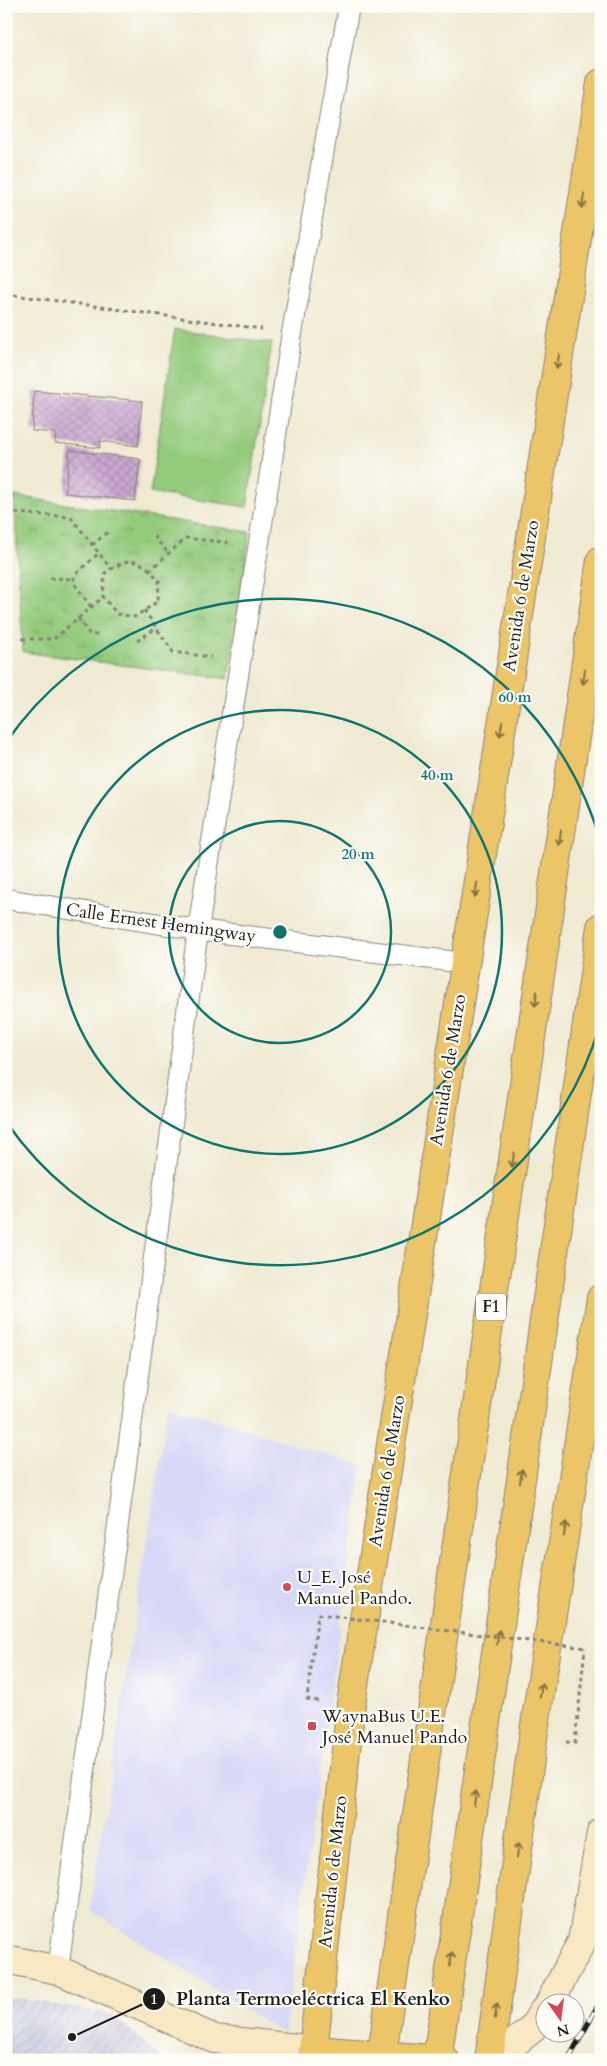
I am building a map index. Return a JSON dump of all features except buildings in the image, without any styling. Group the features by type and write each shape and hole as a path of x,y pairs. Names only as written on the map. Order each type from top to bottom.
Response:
{"main road":[{"name":"Avenida 6 de Marzo","path":"313,2055 351,1704 601,83"},
{"name":"F1","path":"381,2057 601,560"},
{"path":"6,1959 58,1970 214,2039 313,2055 440,2060 601,927"},
{"path":"489,2060 533,1738 601,1298"},
{"path":"554,1994 582,1941 601,1833"},
{"path":"493,2060 531,2030 534,2025"}],"lane":[{"path":"58,1970 198,930 292,333 349,6"},
{"name":"Calle Ernest Hemingway","path":"6,899 198,930 465,963"}],"path":[{"path":"6,294 292,333"},
{"path":"15,513 71,517 111,570"},
{"path":"92,544 108,532"},
{"path":"154,536 168,553"},
{"path":"150,570 186,538 234,543"},
{"path":"91,608 74,583 74,576 99,554"},
{"path":"22,639 54,639 103,598 105,573 122,562 142,562 160,580 158,601 135,617 117,614 103,598"},
{"path":"50,578 74,579"},
{"path":"144,610 173,652 212,657"},
{"path":"78,618 90,635 99,634"},
{"path":"137,641 156,628"},
{"path":"307,1699 318,1614 585,1648 574,1743"}],"shaded area":[{"path":"168,1405 362,1466 284,2034 90,1910"},
{"path":"6,1996 111,2014 165,2060 6,2060"}],"green space":[{"path":"175,329 272,343 247,507 150,493"},
{"path":"14,496 250,532 228,679 23,652"}],"railway":[{"path":"568,2060 601,2000"}],"place":[{"name":"U_E. José Manuel Pando.","path":"287,1587"},
{"name":"WaynaBus U.E. José Manuel Pando","path":"312,1726"},
{"name":"Planta Termoeléctrica El Kenko","path":"72,2037"}]}
